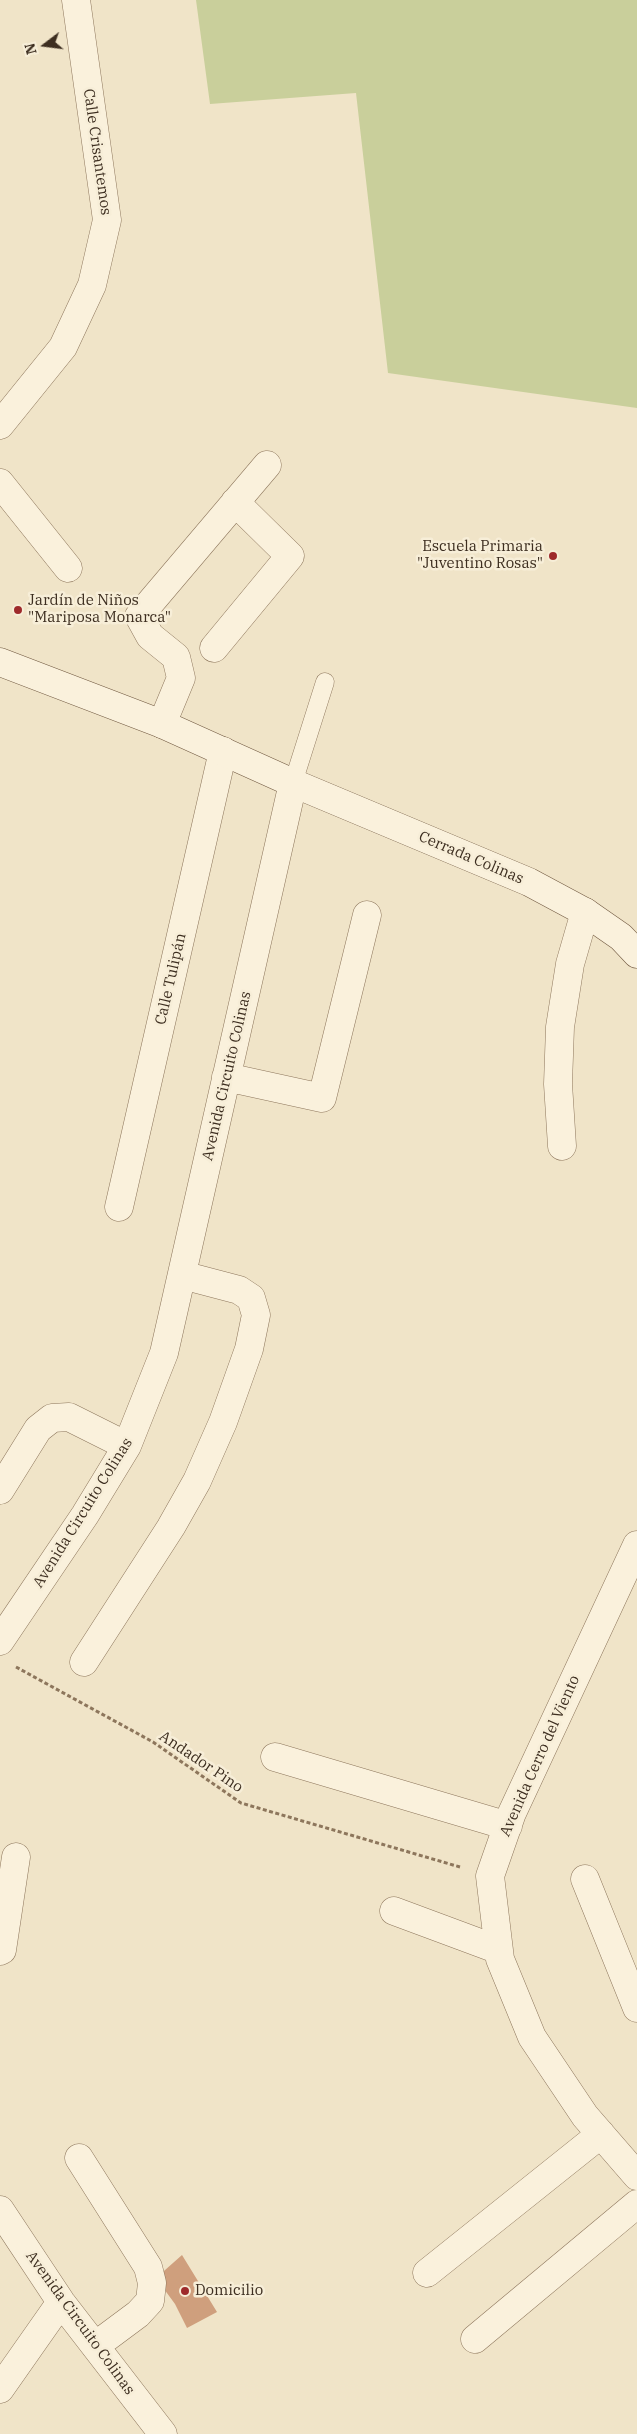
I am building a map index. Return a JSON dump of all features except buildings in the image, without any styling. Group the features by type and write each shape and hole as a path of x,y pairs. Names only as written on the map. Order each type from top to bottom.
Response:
{"street":[{"name":"Calle Crisantemos","path":"0,425 63,347 92,285 107,220 76,0"},
{"path":"162,724 181,678 176,657 150,636 139,616 267,465"},
{"path":"0,483 68,568"},
{"path":"214,648 290,556 235,502"},
{"path":"0,662 162,724 293,783"},
{"name":"Calle Tulipán","path":"119,1207 222,751"},
{"name":"Cerrada Colinas","path":"293,783 529,882 584,912 621,937 637,954"},
{"name":"Avenida Circuito Colinas","path":"4,1652 127,1446 164,1353 293,783"},
{"path":"562,1146 558,1084 560,1027 570,964 584,912"},
{"path":"226,1077 322,1098 367,915"},
{"path":"84,1662 171,1527 198,1481 223,1422 249,1349 256,1315 252,1298 239,1290 182,1275"},
{"path":"0,1490 38,1429 52,1418 69,1417 127,1446"},
{"name":"Avenida Cerro del Viento","path":"637,1545 508,1826 490,1876 500,1959 532,2037 585,2116 637,2176"},
{"path":"275,1757 508,1826"},
{"path":"0,1951 2,1950 16,1857"},
{"path":"585,1879 637,2008"},
{"path":"394,1911 499,1950"},
{"path":"427,2273 601,2134"},
{"path":"79,2158 148,2266 152,2283 150,2300 138,2314 95,2346"},
{"path":"475,2340 637,2204"},
{"name":"Avenida Circuito Colinas","path":"0,2210 61,2302 163,2434"},
{"path":"0,2389 61,2302"}],"lane":[{"path":"293,783 325,682"}],"path":[{"name":"Andador Pino","path":"4,1652 153,1742 241,1803 490,1876"}],"green space":[{"path":"196,0 637,0 637,408 388,373 356,93 210,104"}],"place":[{"name":"Escuela Primaria \"Juventino Rosas\"","path":"553,556"},
{"name":"Jardín de Niños \"Mariposa Monarca\"","path":"18,610"},
{"name":"Domicilio","path":"185,2291"}]}
